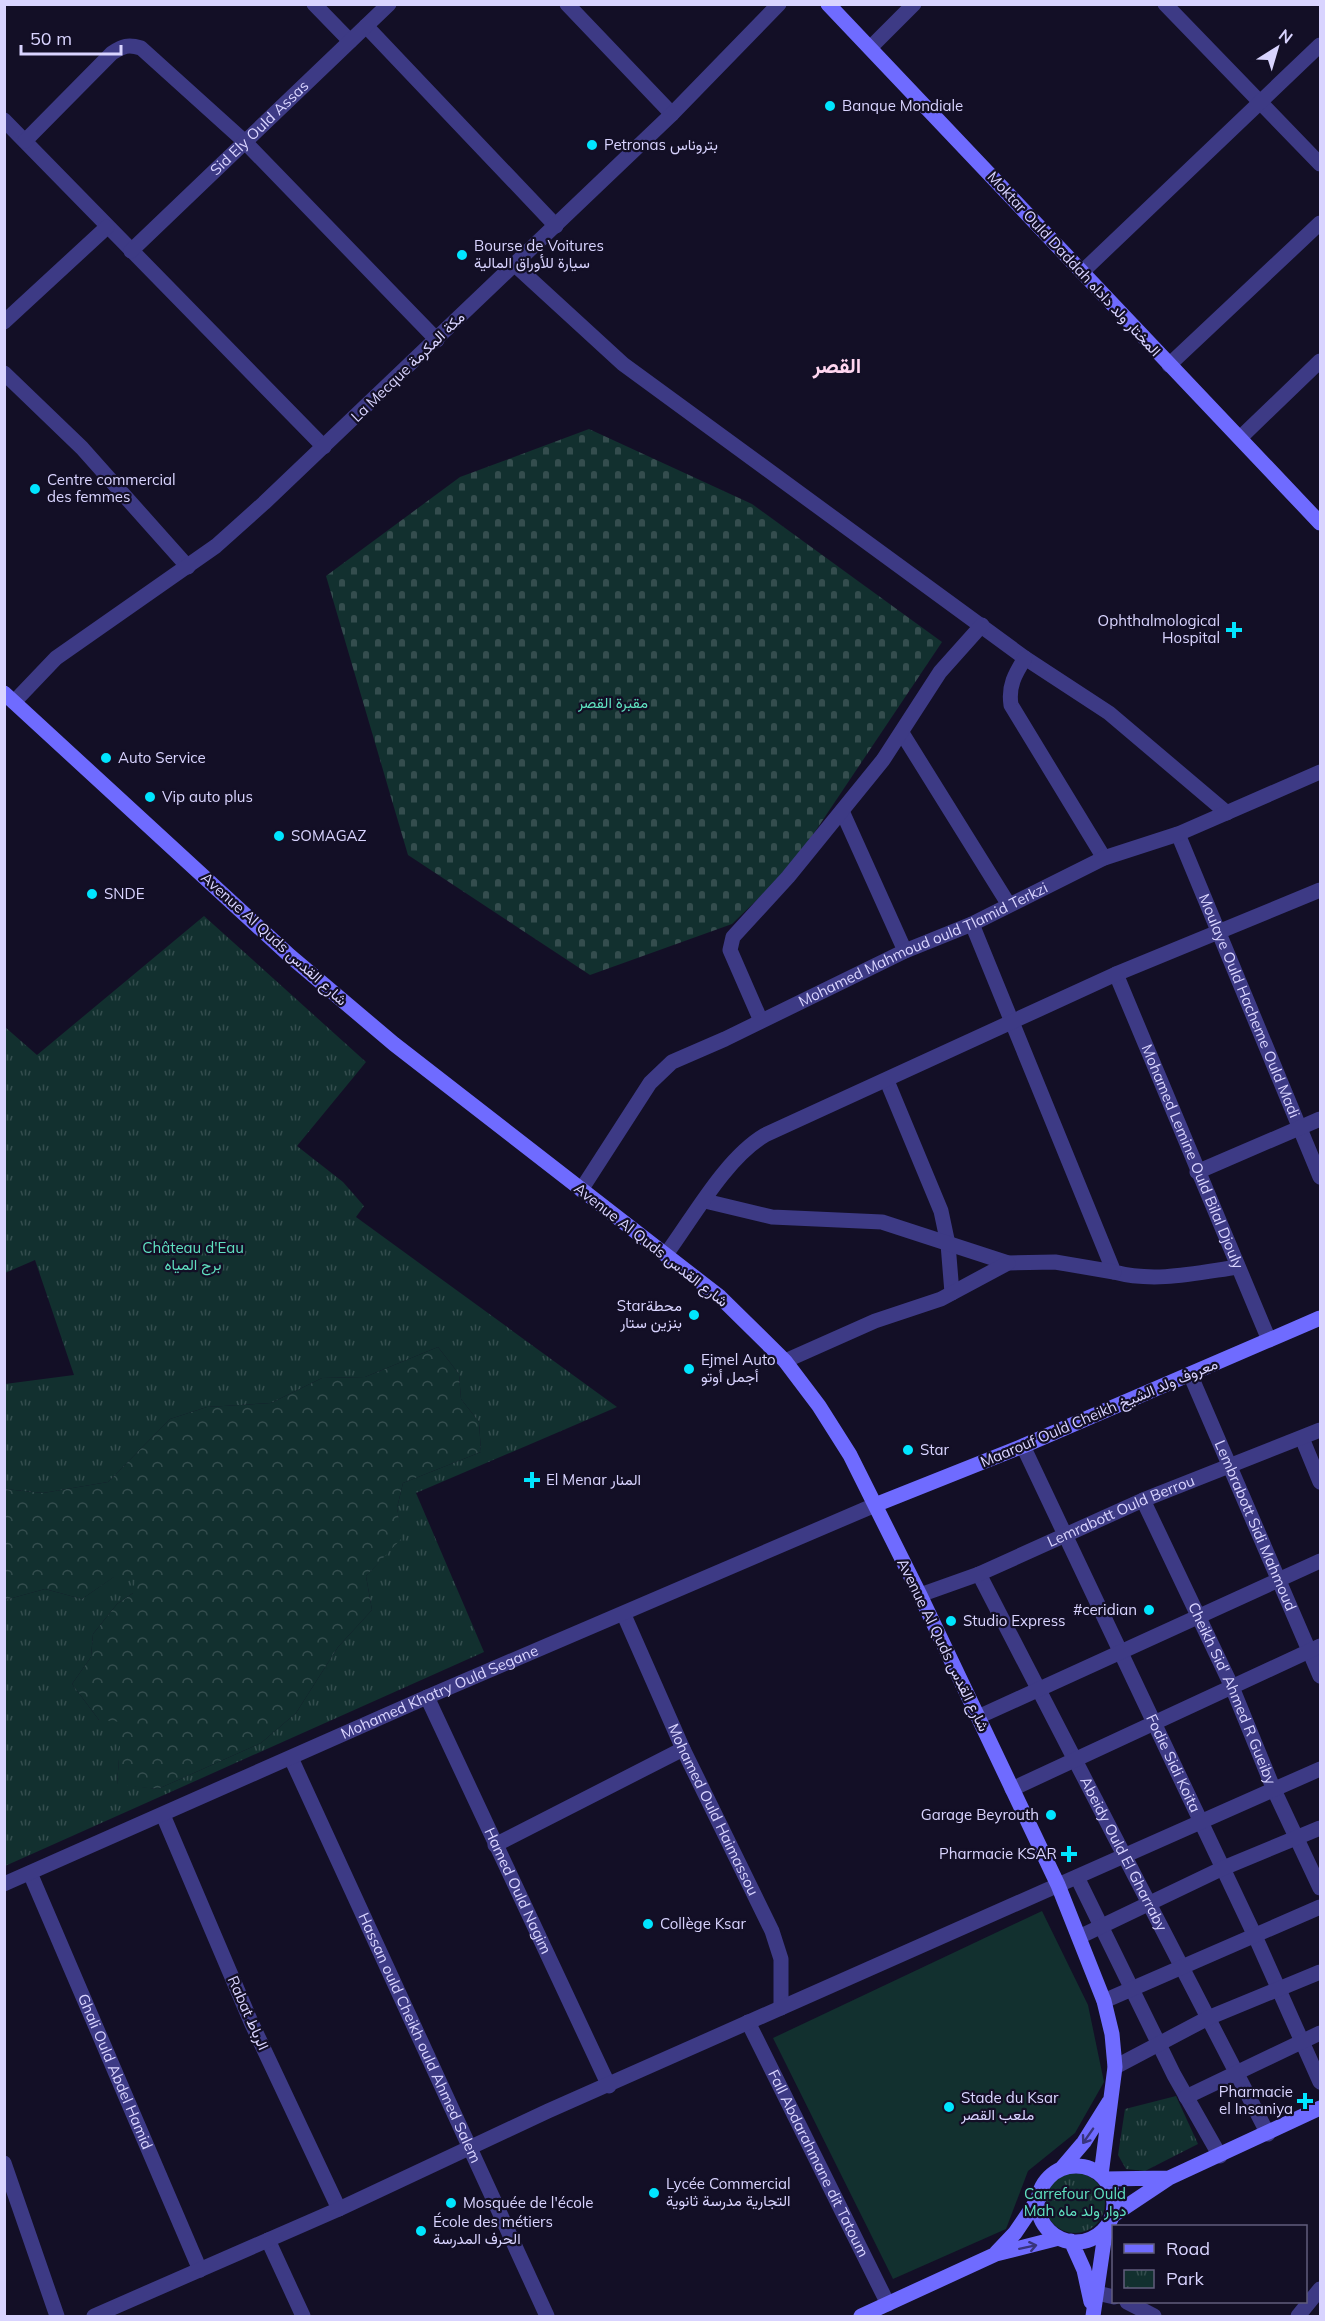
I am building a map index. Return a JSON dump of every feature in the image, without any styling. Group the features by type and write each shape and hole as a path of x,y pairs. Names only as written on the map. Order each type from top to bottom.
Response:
{"street":[{"path":"314,4 350,41"},
{"name":"Sid Ely Ould Assas","path":"131,251 389,4"},
{"path":"567,4 672,114"},
{"name":"La Mecque مكة المكرمة","path":"9,698 56,658 216,546 324,447 556,226 672,114 779,4"},
{"name":"Moktar Ould Daddah المختار ولد داداه","path":"828,4 1320,523"},
{"path":"870,48 914,4"},
{"path":"1165,4 1262,101 1320,164"},
{"path":"366,26 556,226"},
{"path":"25,141 112,53 131,45 141,48 244,141 437,340"},
{"path":"1082,272 1320,45"},
{"path":"4,120 324,447"},
{"path":"1169,365 1320,223"},
{"path":"4,322 107,227"},
{"path":"515,265 623,364 1025,658 1109,713 1227,813"},
{"path":"1240,438 1320,361"},
{"path":"4,373 82,448 188,567"},
{"path":"761,1021 730,950 733,937 788,877 842,811 902,733 940,672 982,625"},
{"path":"1025,658 1012,681 1011,705 1104,858"},
{"name":"Avenue Al Quds شارع القدس","path":"9,698 290,956 394,1044 581,1190 667,1253 736,1311 785,1361 836,1431 876,1505 1058,1885 1104,2001 1112,2034 1115,2067 1103,2177"},
{"path":"902,733 1009,905"},
{"name":"Mohamed Mahmoud ould Tlamid Terkzi","path":"581,1190 661,1070 672,1062 905,951 972,924 1104,858 1178,834 1320,772"},
{"path":"842,811 905,951"},
{"name":"Moulaye Ould Hacheme Ould Madi","path":"1178,834 1320,1177"},
{"path":"667,1253 734,1159 750,1144 1116,974 1320,890"},
{"path":"972,924 1114,1272"},
{"name":"Mohamed Lemine Ould Bilal Djouly","path":"1116,974 1269,1340"},
{"path":"887,1081 941,1211 948,1244 952,1293"},
{"path":"1197,1172 1320,1119"},
{"path":"705,1201 772,1216 882,1222 1008,1263 1055,1262 1090,1266 1134,1277 1152,1278 1238,1267"},
{"path":"785,1361 875,1321 952,1293 1008,1263"},
{"name":"Maarouf Ould Cheikh معروف ولد الشيخ","path":"876,1505 1023,1446 1320,1318"},
{"name":"Lembrabott Sidi Mahmoud","path":"1190,1374 1279,1580 1315,1649 1320,1676"},
{"name":"Lemrabott Ould Berrou","path":"920,1595 979,1575 1064,1534 1143,1500 1320,1430"},
{"path":"1302,1438 1320,1482"},
{"name":"Fodie Sidi Koita","path":"1023,1446 1121,1651 1221,1869 1255,1936 1320,2082"},
{"name":"Cheikh Sid' Ahmed R Gueiby","path":"1143,1500 1232,1687 1274,1790 1320,1888"},
{"name":"Mohamed Khatry Ould Segane","path":"4,1884 427,1697 624,1615 876,1505"},
{"path":"978,1717 1198,1615 1320,1562"},
{"name":"Abeidy Ould El Gharraby","path":"979,1575 1268,2134"},
{"name":"Mohamed Ould Haimassou","path":"624,1615 683,1749 778,1948 782,1966 781,2008"},
{"path":"1012,1790 1074,1759 1315,1649"},
{"name":"Hamed Ould Nagim","path":"427,1697 609,2086"},
{"path":"495,1845 683,1749"},
{"name":"Hassan ould Cheikh ould Ahmed Salem","path":"291,1758 547,2316"},
{"path":"94,2316 339,2209 468,2147 1320,1769"},
{"name":"Rabat الرباط","path":"163,1815 251,2022 339,2209"},
{"path":"1079,1937 1148,1902 1320,1828"},
{"name":"Ghali Ould Abdel Hamid","path":"30,1873 200,2270"},
{"path":"1077,1877 1186,2097 1220,2156"},
{"path":"1104,2001 1183,1969 1320,1907"},
{"path":"1115,2067 1208,2018 1320,1972"},
{"name":"Fall Abdarahmane dit Tatoum","path":"748,2022 888,2304"},
{"path":"1186,2097 1320,2033"},
{"name":"Avenue Al Quds شارع القدس","path":"1061,2169 1084,2142 1110,2099"},
{"path":"861,2316 996,2253 1065,2240 1091,2239 1109,2222 1169,2178 1320,2108"},
{"path":"4,2163 57,2316"},
{"path":"996,2253 1015,2233 1038,2199 1046,2181 1061,2169 1080,2166 1103,2177 1169,2178"},
{"path":"1093,2315 1113,2196 1103,2177"},
{"path":"1038,2199 1042,2222 1065,2240 1084,2270 1093,2315"},
{"path":"268,2240 303,2316"},
{"path":"1298,2316 1320,2289"},
{"path":"1096,2293 1112,2297"},
{"path":"1130,2303 1154,2316"}],"green space":[{"name":"مقبرة القصر","path":"589,429 752,504 942,642 792,866 732,924 590,975 408,855 326,576 460,477"},
{"name":"Château d'Eau برج المياه","path":"204,916 366,1062 297,1146 343,1182 364,1206 356,1217 617,1407 416,1493 484,1652 5,1866 5,1600 45,1589 82,1599 115,1576 135,1580 133,1593 117,1604 93,1634 91,1657 72,1684 99,1720 122,1722 117,1784 158,1789 261,1743 296,1713 338,1647 372,1610 366,1576 402,1538 397,1508 403,1483 481,1452 479,1422 461,1399 459,1374 438,1347 365,1377 322,1378 271,1403 207,1407 170,1419 108,1482 43,1493 5,1489 5,1384 74,1375 35,1260 5,1273 5,1027 37,1055"},
{"path":"438,1347 459,1374 461,1399 479,1422 481,1452 403,1483 397,1508 403,1538 366,1576 372,1610 338,1647 296,1713 261,1743 158,1789 117,1785 119,1758 99,1720 72,1684 91,1657 93,1634 117,1604 133,1593 114,1577 82,1599 45,1589 5,1600 5,1489 43,1493 108,1482 170,1419 207,1407 271,1403 322,1378 365,1377"},
{"name":"Stade du Ksar ملعب القصر","path":"1042,1911 1088,2005 1104,2082 1075,2133 1028,2171 1006,2229 893,2279 773,2038"},
{"path":"1176,2096 1198,2144 1145,2171 1126,2169 1118,2155 1125,2109"},
{"name":"Carrefour Ould Mah دوار ولد ماه","path":"1069,2173 1081,2173 1097,2181 1103,2191 1105,2203 1103,2215 1097,2225 1081,2233 1069,2233 1053,2225 1045,2209 1045,2197 1053,2181"}],"place":[{"name":"Banque Mondiale","path":"830,106"},
{"name":"Petronas بتروناس","path":"592,145"},
{"name":"Bourse de Voitures سيارة للأوراق المالية","path":"462,255"},
{"name":"Centre commercial des femmes","path":"35,489"},
{"name":"Ophthalmological Hospital","path":"1234,630"},
{"name":"Auto Service","path":"106,758"},
{"name":"Vip auto plus","path":"150,797"},
{"name":"SOMAGAZ","path":"279,836"},
{"name":"SNDE","path":"92,894"},
{"name":"Starمحطة بنزين ستار","path":"694,1315"},
{"name":"Ejmel Auto أجمل أوتو","path":"689,1369"},
{"name":"Star","path":"908,1450"},
{"name":"El Menar المنار","path":"532,1480"},
{"name":"#ceridian","path":"1149,1610"},
{"name":"Studio Express","path":"951,1621"},
{"name":"Garage Beyrouth","path":"1051,1815"},
{"name":"Pharmacie KSAR","path":"1069,1854"},
{"name":"Collège Ksar","path":"648,1924"},
{"name":"Pharmacie el Insaniya","path":"1305,2101"},
{"name":"Stade du Ksar ملعب القصر","path":"949,2107"},
{"name":"Lycée Commercial التجارية مدرسة ثانوية","path":"654,2193"},
{"name":"Mosquée de l'école","path":"451,2203"},
{"name":"École des métiers الحرف المدرسة","path":"421,2231"}],"district":[{"name":"القصر","path":"837,366"}]}
